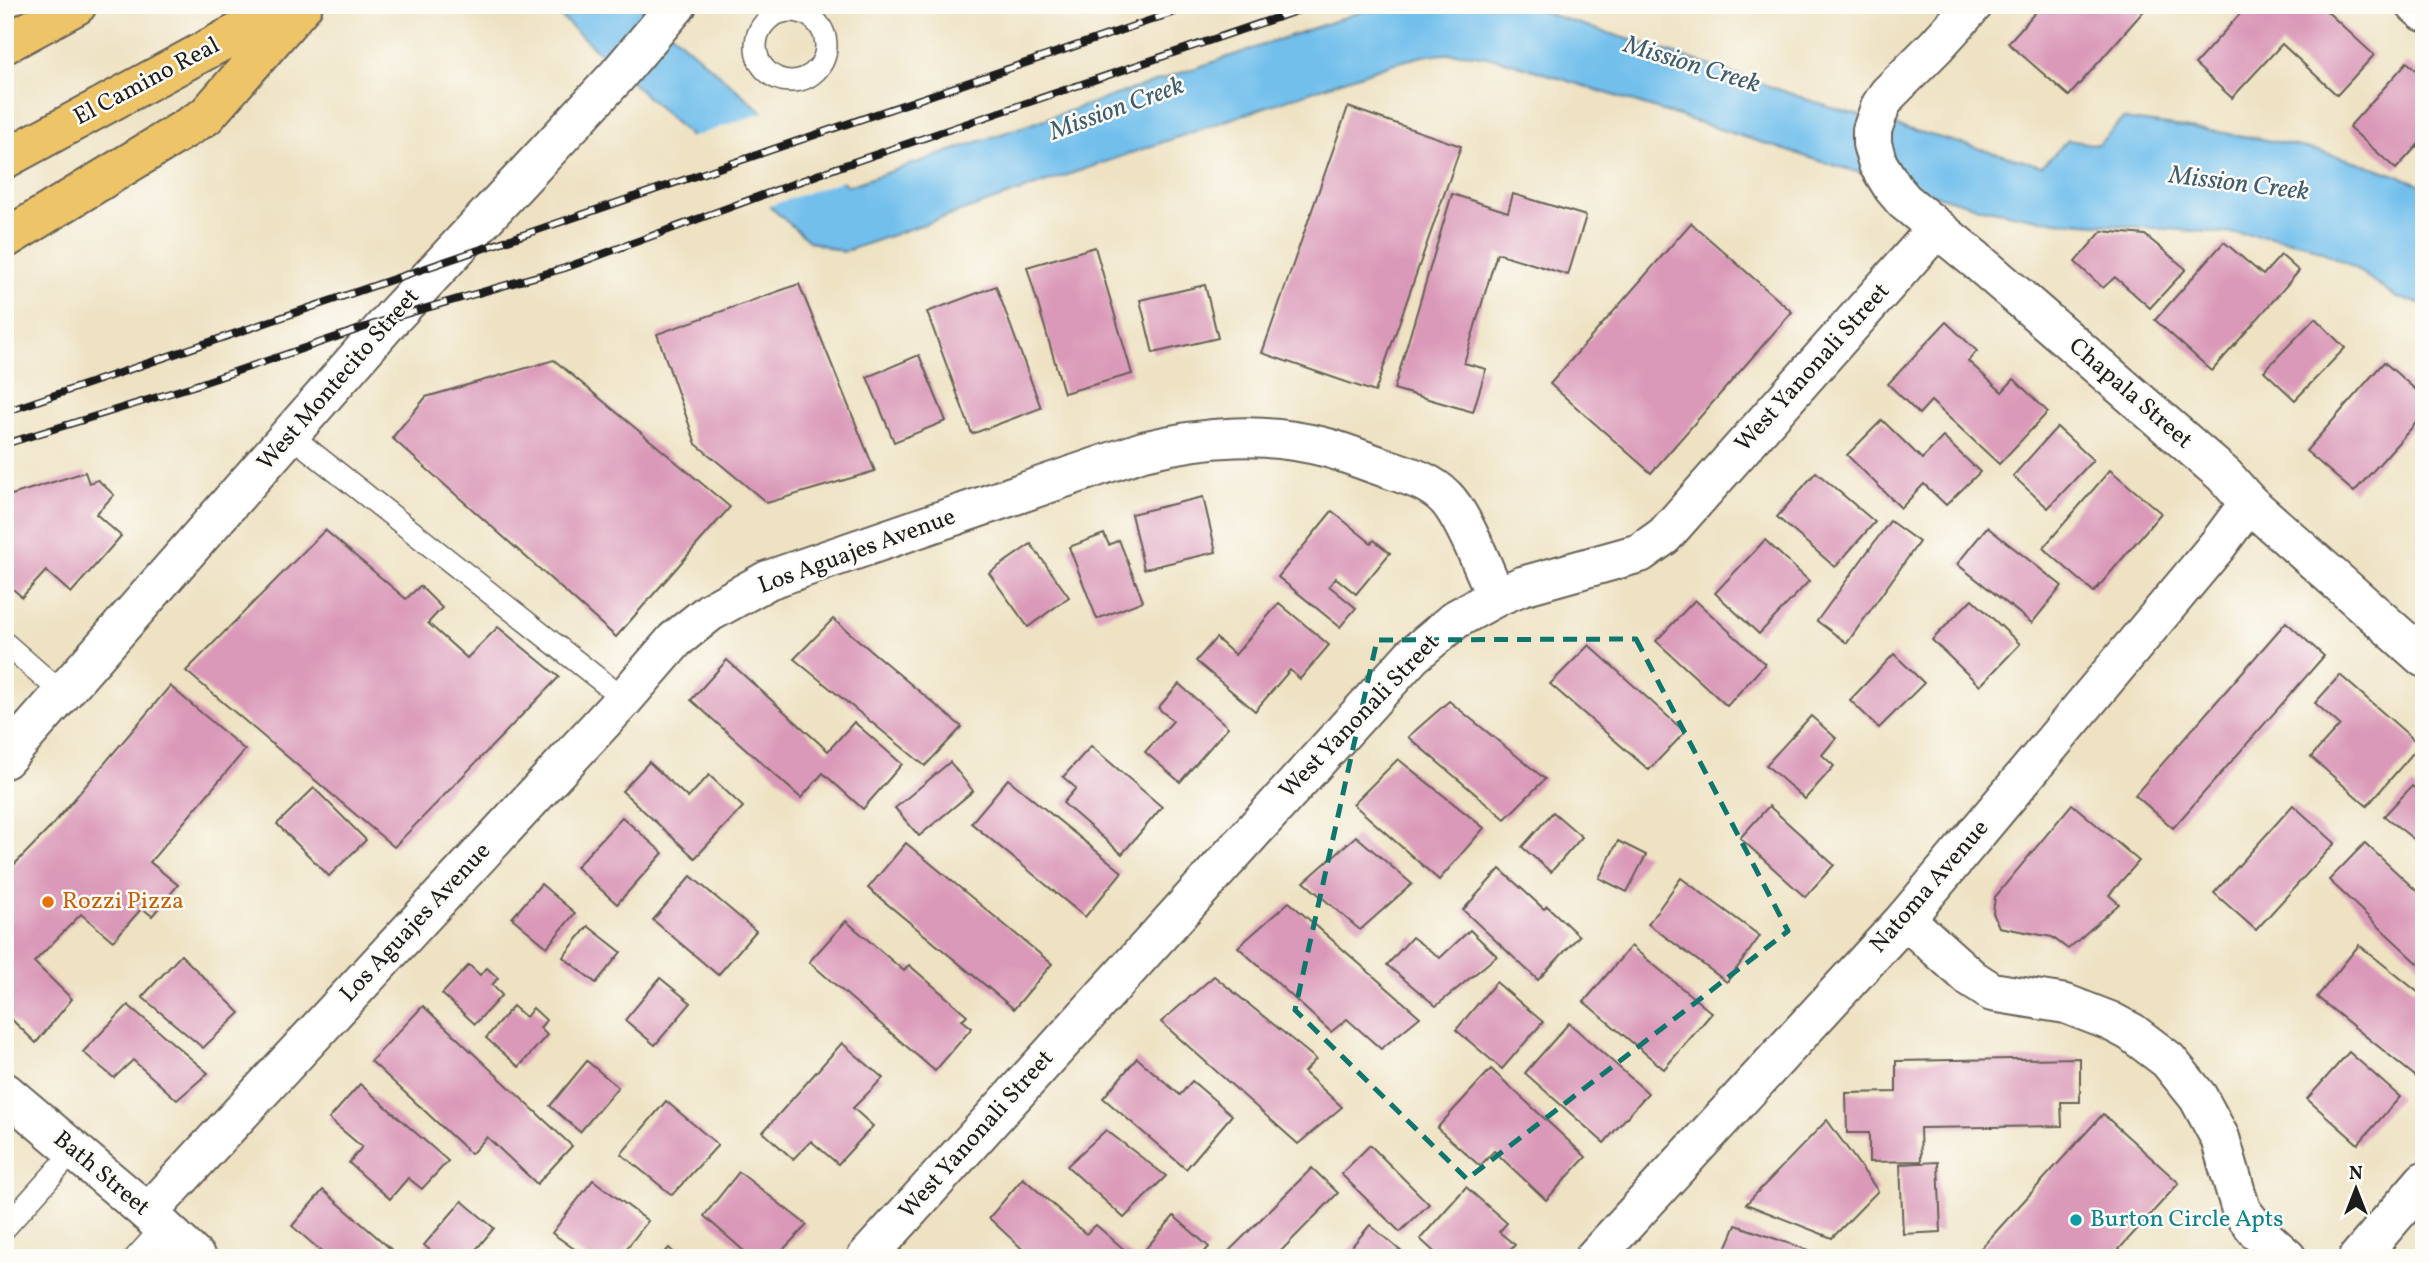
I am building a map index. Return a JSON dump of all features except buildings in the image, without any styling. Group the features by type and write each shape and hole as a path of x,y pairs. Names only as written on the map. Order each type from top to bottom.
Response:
{"highway":[{"path":"5,44 76,5"},
{"name":"El Camino Real","path":"5,159 289,5"},
{"path":"5,239 206,116 303,5"}],"street":[{"name":"Chapala Street","path":"1973,5 1888,94 1877,113 1872,144 1885,177 1904,201 2224,475 2249,503 2424,658"},
{"path":"2416,5 2424,12"},
{"name":"West Montecito Street","path":"5,759 433,272 616,77 671,13"},
{"name":"West Yanonali Street","path":"866,1258 1412,656 1456,619 1496,597 1522,586 1640,554 1664,536 1937,228"},
{"name":"Los Aguajes Avenue","path":"155,1220 675,640 710,612 768,580 1143,451 1188,440 1235,437 1281,439 1327,448 1428,483 1447,498 1460,518 1496,597"},
{"name":"Natoma Avenue","path":"1594,1258 1905,919 2193,575 2249,503"},
{"path":"1905,919 1972,979 1992,992 2066,1004 2110,1021 2131,1032 2168,1060 2198,1097 2220,1138 2241,1210 2258,1233 2287,1258"},
{"name":"Bath Street","path":"5,1092 196,1258"},
{"path":"2358,1258 2424,1181"}],"lane":[{"path":"290,435 624,699"},
{"path":"5,643 62,693"},
{"path":"5,1228 73,1152"},
{"path":"135,1258 155,1220"}],"highlighted area":[{"path":"1636,639 1788,931 1467,1179 1295,1010 1377,640"}],"water":[{"name":"Mission Creek","path":"548,5 639,5 848,186 1381,5 1520,5 1691,59 1829,107 2042,166 2068,140 2098,145 2123,119 2275,142 2349,159 2386,171 2424,186 2424,304 2397,298 2352,266 2306,244 2266,236 2042,220 1977,207 1823,162 1499,59 1463,53 1427,55 1391,64 843,252 809,241 694,140"}],"pier":[{"path":"767,111 844,180 766,207 689,138"}],"railway":[{"path":"5,412 1195,5"},
{"path":"5,444 193,386 392,318 565,268 836,168 1314,5"}],"place":[{"name":"Rozzi Pizza","path":"48,902"},
{"name":"Burton Circle Apts","path":"2076,1220"}]}
